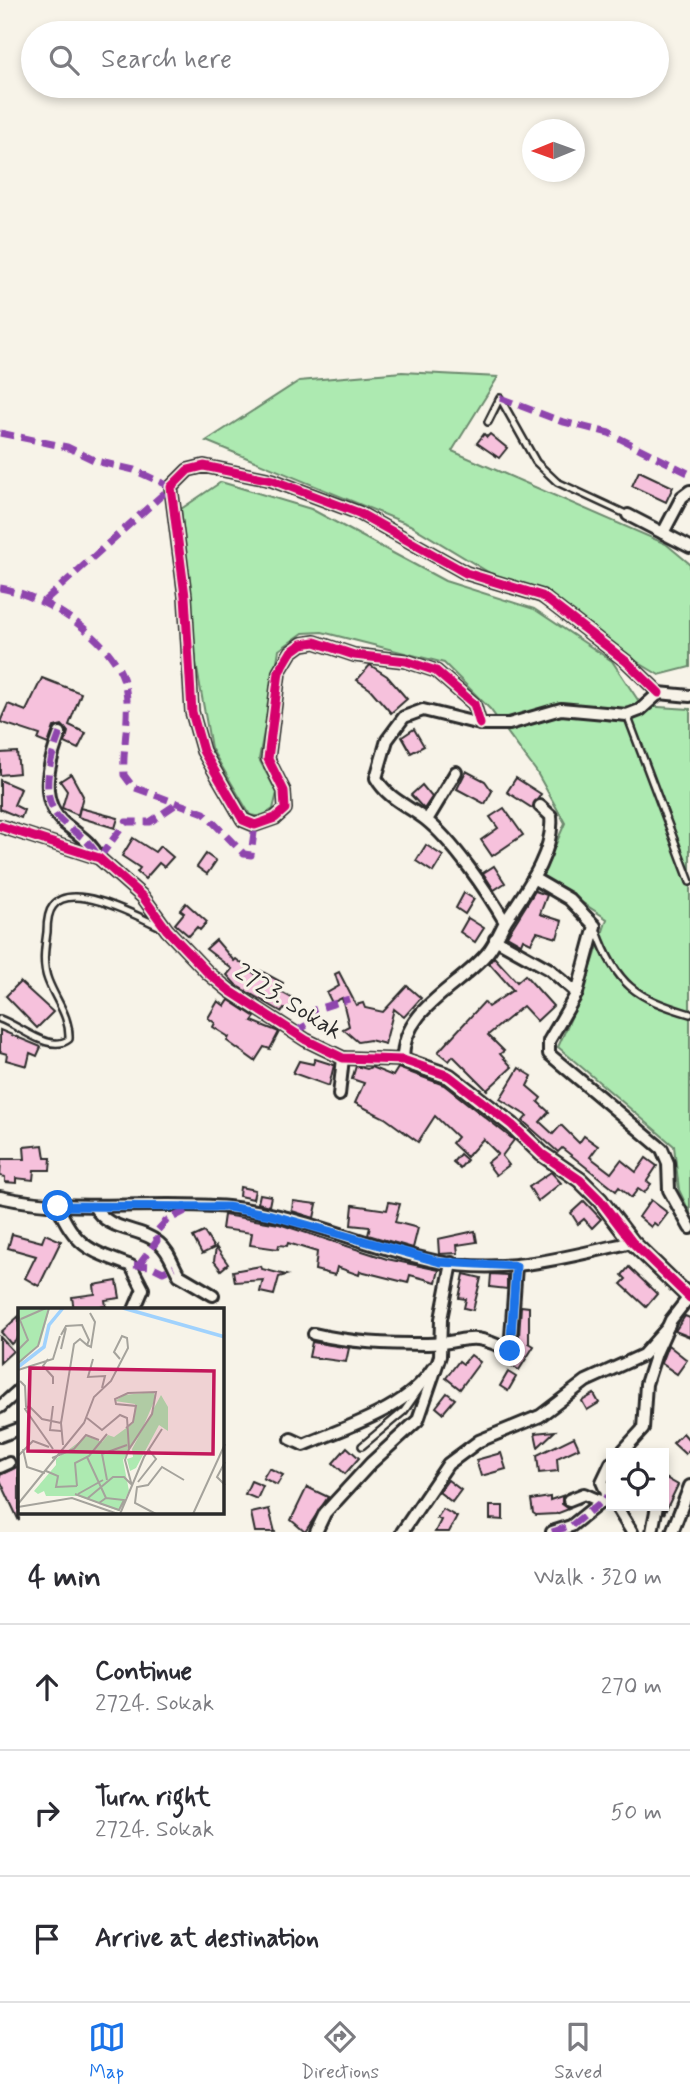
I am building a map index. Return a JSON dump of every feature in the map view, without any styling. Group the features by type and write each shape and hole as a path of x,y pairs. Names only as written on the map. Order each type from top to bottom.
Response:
{"street":[{"path":"480,724 474,704 436,671 406,661 354,655 316,642 302,644 291,652 279,672 268,759 284,790 285,809 275,818 255,825 243,820 203,751 192,712 185,596 171,487 177,479 196,467 216,467 272,480 359,513 466,573 542,596 627,662 659,693 690,696"},
{"path":"663,533 682,497 690,491"},
{"path":"628,515 690,547"},
{"path":"505,922 490,895 427,820 384,793 376,778 387,740 404,717 423,710 480,724 509,724 561,709 627,715 640,710 659,693"},
{"name":"2723. Sokak","path":"60,733 48,764 48,791 63,823 92,844 99,858 143,897 167,930 230,992 306,1040 343,1058 403,1060 449,1076 481,1099 542,1154 580,1180 600,1200 632,1242 690,1298"},
{"path":"427,820 449,790 456,772"},
{"path":"403,1060 403,1041 419,1015 488,952 533,878 552,829 551,816 540,806"},
{"name":"2723. Sokak","path":"0,826 99,858"},
{"path":"533,878 569,899 595,926 577,993 550,1041 550,1054 662,1150 667,1163 669,1190 690,1228"},
{"path":"495,939 550,969 577,993"},
{"path":"339,1095 343,1058"},
{"path":"0,1198 58,1206 228,1207 271,1215 366,1243 452,1263 516,1266 632,1242"},
{"path":"58,1206 72,1236 84,1247 131,1266 143,1289 135,1308"},
{"path":"94,1206 100,1218 157,1241 172,1257 178,1275 213,1295"},
{"path":"316,1532 325,1513 371,1463 418,1420 440,1356 441,1319 452,1263"},
{"path":"314,1334 347,1342 441,1343 466,1337 485,1338 510,1351 516,1266"},
{"path":"402,1532 448,1464 479,1441 540,1416 586,1381 643,1355 690,1298"},
{"path":"626,1448 643,1429 646,1384 668,1327"},
{"path":"291,1439 304,1445 387,1408 424,1382 440,1356"},
{"path":"0,1408 18,1391"},
{"path":"0,1436 18,1429"},
{"path":"606,1474 602,1482 606,1493"},
{"path":"672,1532 690,1486"},
{"path":"569,1500 584,1494 606,1501"},
{"path":"552,1532 571,1526 606,1504"},
{"path":"616,1511 632,1532"},
{"path":"652,1532 656,1511"}],"lane":[{"path":"488,422 500,398 536,462 557,482 628,515"},
{"path":"627,715 690,882"},
{"path":"0,1019 20,1026 48,1044 58,1045 69,1040 67,1019 47,977 45,965 49,914 58,901 72,897 95,899 167,930"},
{"path":"595,926 606,956 630,988 650,1003 690,1014"},
{"path":"362,1446 404,1411 424,1382"}],"green space":[{"path":"402,372 498,377 452,451 666,544 690,564 690,667 659,675 410,525 206,441 299,381"},
{"path":"221,482 311,509 445,581 534,609 612,661 642,706 690,709 690,1213 679,1190 674,1146 558,1047 585,986 607,919 542,876 565,823 536,771 490,709 444,663 322,632 303,633 279,650 259,759 277,793 273,809 261,817 250,815 211,748 196,663 181,509"}],"building":[{"path":"484,434 487,437 490,434 507,448 499,458 477,443"},
{"path":"639,471 673,487 666,502 632,486"},
{"path":"370,665 387,676 407,699 391,713 370,689 357,680"},
{"path":"42,678 81,693 69,725 86,733 78,749 65,743 68,732 62,725 54,727 48,744 38,740 40,735 0,722 8,704 26,711"},
{"path":"414,729 424,746 411,753 402,737"},
{"path":"17,752 19,773 0,775 0,753"},
{"path":"466,771 485,781 492,791 485,804 457,789"},
{"path":"71,774 83,796 78,815 62,808 67,791 60,781"},
{"path":"516,778 541,794 532,808 507,792"},
{"path":"0,780 21,789 14,805 24,810 21,818 0,809"},
{"path":"422,785 432,797 424,809 411,795"},
{"path":"80,808 118,818 115,828 78,817"},
{"path":"504,808 523,835 492,856 481,840 498,828 490,817"},
{"path":"133,838 155,852 160,846 173,857 164,867 159,863 145,879 137,872 140,868 122,856"},
{"path":"426,845 443,856 433,872 416,861"},
{"path":"206,854 216,861 207,874 197,867"},
{"path":"494,866 505,883 494,890 483,873"},
{"path":"535,891 547,895 540,914 562,921 557,938 537,932 531,943 523,939 521,944 507,936"},
{"path":"464,893 474,899 465,914 456,908"},
{"path":"186,903 207,922 200,930 197,927 189,936 175,924 184,913 180,910"},
{"path":"468,918 484,928 475,942 460,932"},
{"path":"216,940 234,961 236,959 259,977 261,971 283,983 279,991 294,999 288,1011 284,1009 282,1012 237,986 227,975 232,969 206,949"},
{"path":"494,957 517,982 525,975 553,1006 537,1021 523,1006 488,1035 504,1051 500,1054 512,1067 487,1090 453,1056 449,1061 438,1052 484,1002 488,1007 513,990 489,963"},
{"path":"339,972 356,1005 363,1003 365,1008 383,1012 407,986 421,998 404,1017 394,1009 385,1044 370,1040 358,1042 343,1029 349,1026 342,998 332,1003 327,993 339,986 335,974"},
{"path":"20,982 53,1012 37,1028 6,996"},
{"path":"229,1000 255,1017 252,1021 279,1032 270,1049 264,1047 255,1061 227,1041 229,1037 213,1027 215,1023 208,1018 218,1001 225,1006"},
{"path":"0,1030 41,1047 37,1056 30,1053 27,1066 6,1060 7,1054 0,1052"},
{"path":"315,1059 334,1065 329,1086 293,1073 299,1061 313,1064"},
{"path":"356,1066 367,1069 371,1067 393,1076 398,1068 444,1085 514,1140 502,1156 509,1165 496,1175 487,1163 498,1154 483,1139 467,1157 452,1143 457,1137 435,1116 418,1142 385,1118 355,1103 364,1083 352,1079"},
{"path":"519,1068 532,1076 527,1086 541,1098 538,1102 549,1112 540,1122 553,1134 561,1125 579,1143 584,1136 598,1146 590,1157 611,1173 621,1160 636,1172 646,1158 657,1166 647,1181 651,1184 644,1193 638,1189 631,1198 619,1187 616,1191 562,1148 558,1152 523,1121 527,1116 500,1099"},
{"path":"43,1145 45,1158 51,1158 50,1170 34,1170 33,1180 16,1178 16,1183 5,1182 5,1177 0,1176 1,1159 25,1159 24,1147"},
{"path":"460,1154 467,1160 460,1168 453,1162"},
{"path":"551,1172 561,1183 538,1201 529,1187"},
{"path":"240,1187 255,1190 253,1199 239,1196"},
{"path":"260,1194 271,1196 269,1206 258,1203"},
{"path":"651,1200 668,1213 658,1226 654,1223 651,1227 639,1217"},
{"path":"293,1201 317,1204 314,1218 292,1211"},
{"path":"584,1201 601,1219 592,1228 584,1219 578,1224 571,1213"},
{"path":"389,1202 400,1204 395,1222 418,1228 413,1248 368,1235 370,1227 351,1225 353,1205 387,1210"},
{"path":"224,1215 279,1224 387,1259 439,1270 436,1282 410,1275 408,1283 360,1271 359,1275 337,1267 335,1275 315,1270 317,1252 288,1243 287,1246 279,1245 278,1249 250,1245 252,1233 222,1229"},
{"path":"475,1231 477,1242 457,1245 458,1253 439,1254 438,1239"},
{"path":"204,1232 214,1248 202,1254 193,1237"},
{"path":"12,1234 42,1242 45,1234 61,1241 39,1286 25,1278 36,1256 8,1248"},
{"path":"216,1247 228,1264 221,1270 214,1261"},
{"path":"261,1266 262,1269 286,1275 279,1277 274,1295 260,1292 263,1280 235,1282 233,1271"},
{"path":"629,1267 657,1294 646,1307 621,1284 626,1279 622,1275"},
{"path":"464,1274 481,1278 473,1310 464,1308 466,1299 459,1298"},
{"path":"491,1274 507,1275 507,1289 490,1287"},
{"path":"117,1281 120,1298 105,1300 106,1306 74,1308 72,1297 95,1294 94,1285"},
{"path":"521,1306 529,1307 529,1343 534,1346 519,1370 507,1363 518,1352"},
{"path":"685,1316 690,1318 690,1337 675,1331"},
{"path":"18,1317 18,1338 11,1344 1,1332"},
{"path":"0,1337 13,1351 0,1363"},
{"path":"312,1342 349,1348 346,1362 309,1357"},
{"path":"668,1345 687,1360 677,1374 661,1363"},
{"path":"471,1355 480,1362 460,1389 446,1378 459,1361 463,1364"},
{"path":"508,1372 516,1377 508,1391 500,1386"},
{"path":"447,1393 455,1399 443,1413 436,1407"},
{"path":"594,1394 599,1403 587,1410 582,1401"},
{"path":"555,1431 538,1447 535,1433"},
{"path":"683,1433 690,1441 690,1449 685,1454 673,1443"},
{"path":"574,1437 579,1448 557,1458 558,1471 539,1473 537,1455"},
{"path":"347,1447 359,1458 345,1474 333,1463"},
{"path":"501,1453 506,1469 481,1476 476,1460"},
{"path":"18,1466 19,1521 0,1480 0,1475"},
{"path":"269,1468 283,1475 277,1485 263,1478"},
{"path":"448,1480 461,1490 452,1502 439,1492"},
{"path":"669,1480 678,1485 669,1504"},
{"path":"251,1481 263,1486 257,1499 245,1494"},
{"path":"307,1487 328,1497 305,1532 291,1520"},
{"path":"562,1496 562,1504 569,1509 556,1514 533,1513 531,1500 550,1497 550,1500"},
{"path":"490,1506 503,1506 503,1520 490,1519"},
{"path":"269,1509 275,1532 255,1532 251,1513"},
{"path":"443,1509 457,1517 449,1532 435,1532 441,1520 437,1518"}],"marked path":[{"path":"500,398 560,421 609,433 690,474"},
{"path":"0,433 67,447 96,461 134,470 171,487 42,603"},
{"path":"0,588 17,592 54,608 89,632 115,662 123,678 127,701 124,775 133,787 204,813 244,854 251,855 255,825"},
{"path":"60,733 49,768 48,793 51,804 56,815 88,843 99,858 126,822 150,822 175,805"},
{"path":"294,1032 307,1025 307,1017 314,1010 349,999"},
{"path":"139,1265 157,1241 156,1232 166,1221 193,1207"},
{"path":"134,1265 151,1266 163,1272 174,1267"},
{"path":"552,1532 571,1526 606,1498"}],"cycle path":[{"path":"480,724 474,704 436,671 406,661 354,655 315,642 302,644 291,652 279,672 268,759 284,791 285,809 275,818 255,825 243,820 203,751 192,712 185,596 171,487 188,470 204,466 272,480 359,513 466,573 542,596 627,662 659,693"},
{"path":"0,826 99,858 143,897 167,930 208,973 230,991 306,1040 343,1058 403,1060 449,1076 512,1125 542,1154 580,1180 600,1200 632,1242 690,1298"}],"route":[{"path":"58,1206 228,1207 271,1215 440,1262 516,1266 510,1351"}]}
